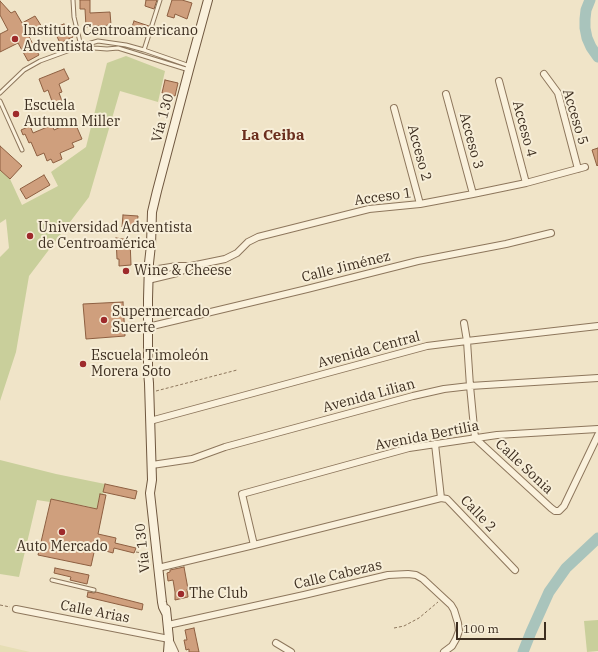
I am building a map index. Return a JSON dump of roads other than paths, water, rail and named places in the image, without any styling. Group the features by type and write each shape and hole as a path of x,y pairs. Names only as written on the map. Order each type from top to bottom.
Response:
{"main road":[{"name":"Vía 130","path":"168,652 169,639 166,613 167,602 160,567 156,498 152,480 149,383 153,372 148,274 152,212 208,0"},
{"name":"Vía 130","path":"150,327 152,279 151,245"}],"street":[{"name":"Acceso 5","path":"544,74 558,93 578,169"},
{"name":"Acceso 4","path":"499,81 526,183"},
{"name":"Acceso 3","path":"446,94 473,194"},
{"name":"Acceso 2","path":"394,108 420,204"},
{"name":"Acceso 1","path":"152,270 177,266 191,266 225,259 237,253 248,242 258,237 369,209 420,204 473,194 526,183 585,167"},
{"name":"Calle Jiménez","path":"150,327 418,261 506,244 551,233"},
{"name":"Acceso 1","path":"152,279 177,273 191,266"},
{"path":"464,323 467,340 475,438"},
{"name":"Avenida Central","path":"150,421 427,346 467,340 598,326"},
{"name":"Avenida Lilian","path":"152,465 192,459 225,447 444,389 598,378"},
{"name":"Avenida Bertilia","path":"254,545 242,494 409,448 497,435 598,429"},
{"name":"Calle Sonia","path":"475,438 551,508 555,511 559,511 564,506 598,435"},
{"name":"Calle 2","path":"435,444 441,498 447,499 515,570"},
{"path":"160,567 441,498"},
{"name":"Calle Cabezas","path":"168,625 388,575 408,574 416,575 423,579 454,610 459,631 452,646 444,652"},
{"name":"Calle Arias","path":"16,609 169,639"},
{"path":"169,639 176,652"},
{"path":"276,643 291,652"}],"lane":[{"path":"73,0 74,17 80,46"},
{"path":"144,50 160,0"},
{"path":"0,93 24,70 40,61 98,41 126,45 144,50 189,68"},
{"path":"80,46 108,49 118,48 189,68"},
{"path":"0,101 22,150"},
{"path":"52,580 94,590"}],"waterway":[{"path":"590,0 586,10 585,28 591,47 598,57"},
{"path":"523,652 549,592 566,568 598,538"}],"place":[{"name":"Instituto Centroamericano Adventista","path":"15,39"},
{"name":"Escuela Autumn Miller","path":"16,114"},
{"name":"Universidad Adventista de Centroamérica","path":"30,236"},
{"name":"Wine & Cheese","path":"126,271"},
{"name":"Supermercado Suerte","path":"104,320"},
{"name":"Escuela Timoleón Morera Soto","path":"83,364"},
{"name":"Auto Mercado","path":"62,532"},
{"name":"The Club","path":"181,594"}],"district":[{"name":"La Ceiba","path":"273,136"}]}
